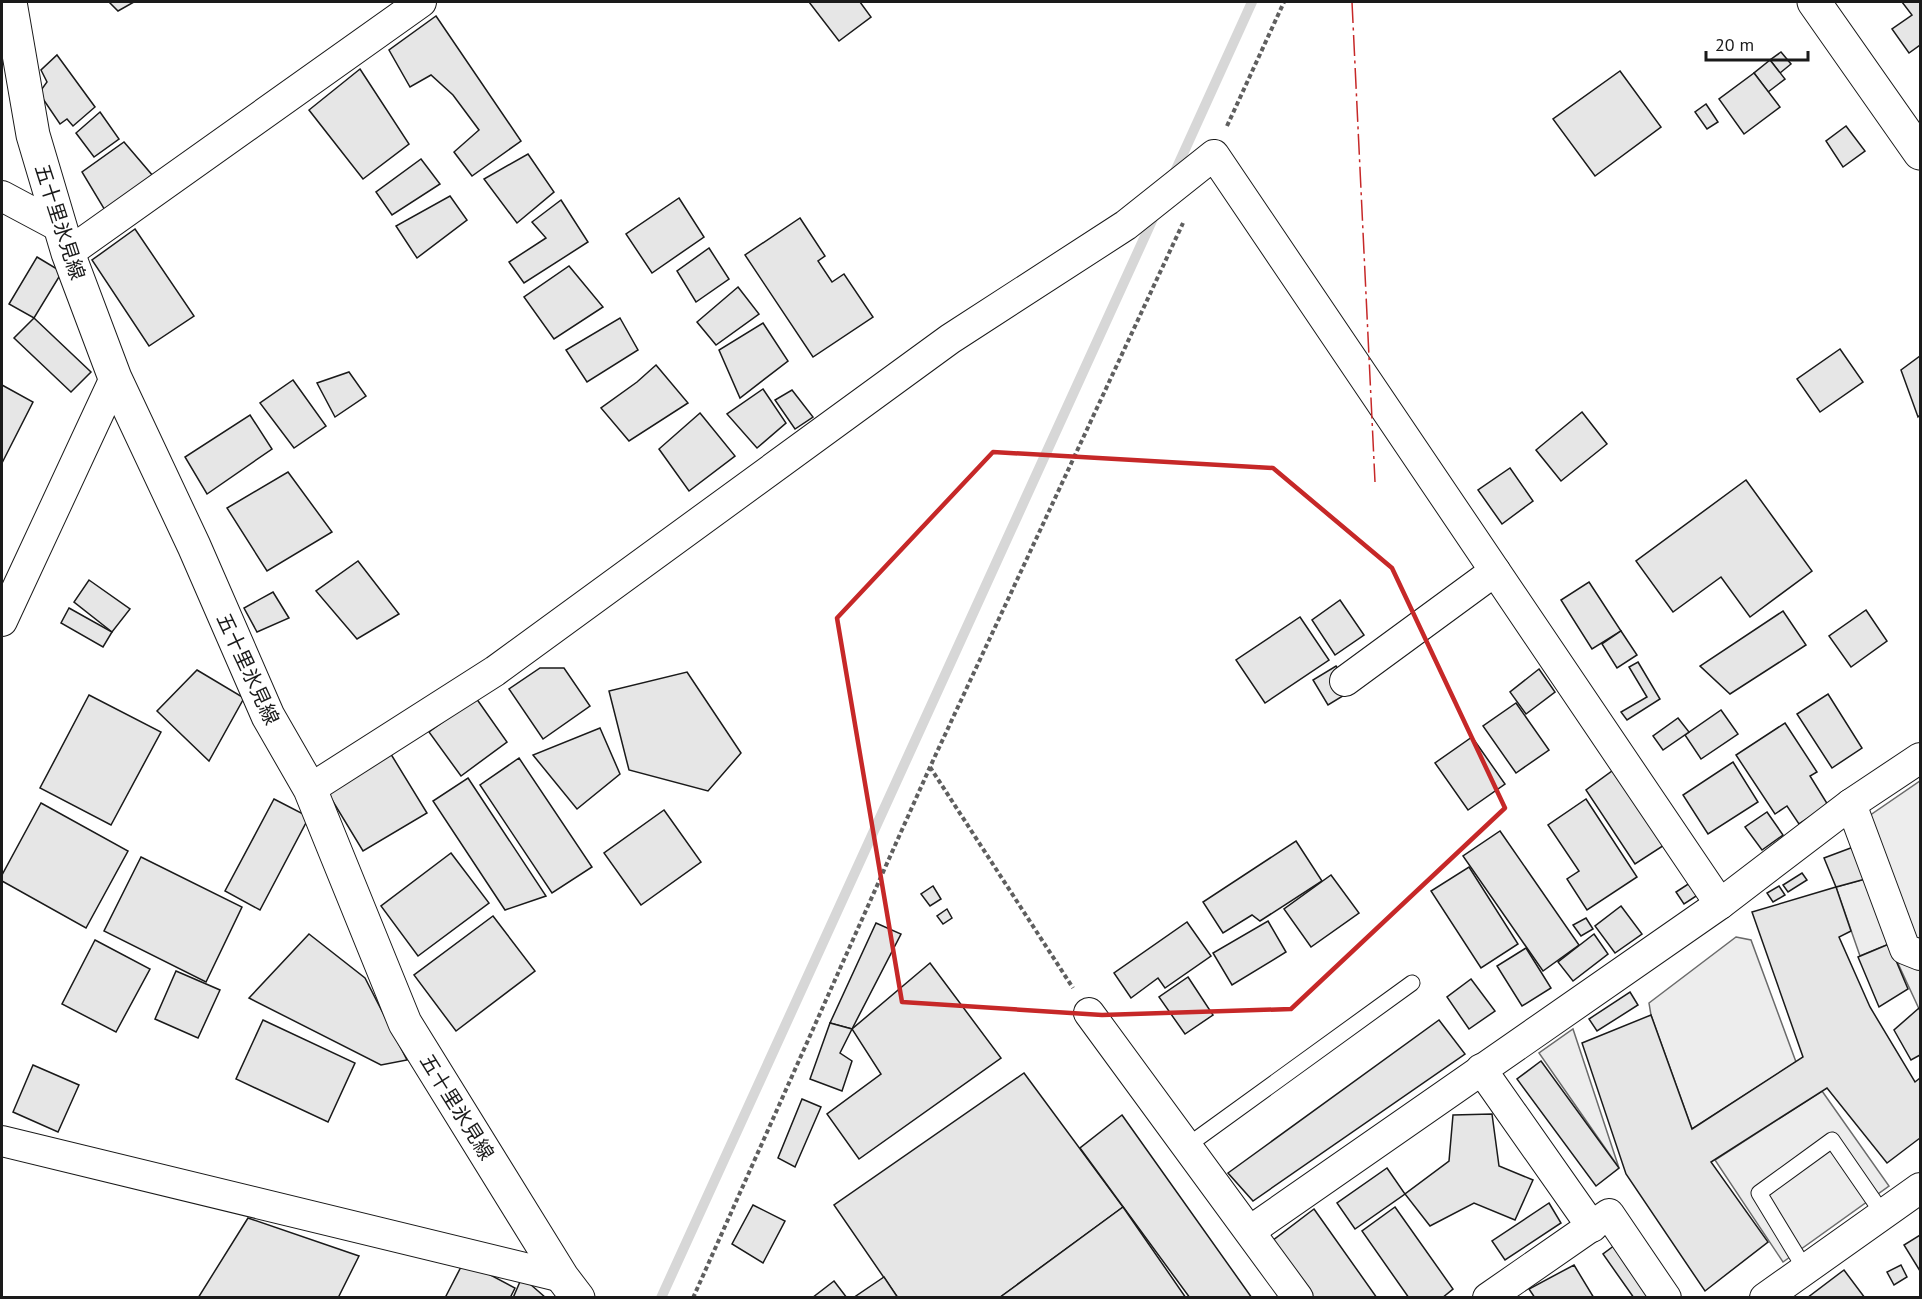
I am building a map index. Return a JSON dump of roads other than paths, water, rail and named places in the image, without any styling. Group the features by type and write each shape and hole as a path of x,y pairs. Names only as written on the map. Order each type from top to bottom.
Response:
{"main road":[{"name":"五十里氷見線","path":"10,2 33,135 64,240 115,378 194,546 268,716 310,789 405,1023 570,1287"},
{"path":"1814,2 1920,153"}],"street":[{"path":"2,196 64,240 422,2"},
{"path":"310,789 495,671 950,339 1126,225 1214,155 1720,904"},
{"path":"2,621 115,378"},
{"path":"1345,681 1495,572"},
{"path":"1250,1231 1720,904 1851,804 1920,758"},
{"path":"1851,804 1905,949 1920,955"},
{"path":"1089,1013 1298,1298"},
{"path":"1481,1070 1592,1227"},
{"path":"2,1140 570,1287"},
{"path":"1765,1298 1920,1188"},
{"path":"1488,1298 1610,1214 1666,1298"}],"lane":[{"path":"1187,1146 1412,982"},
{"path":"1805,1269 1759,1192 1832,1140 1883,1214"}],"waterway":[{"path":"1173,176 1252,2"},
{"path":"661,1298 1156,212"}]}
